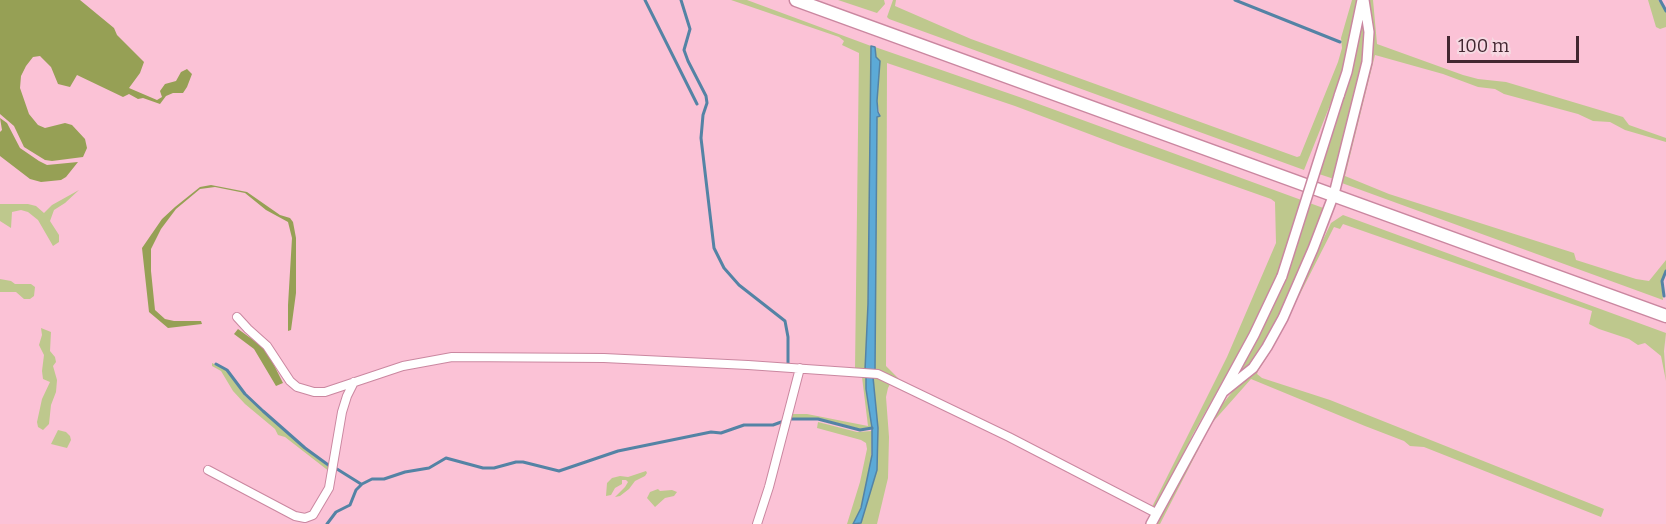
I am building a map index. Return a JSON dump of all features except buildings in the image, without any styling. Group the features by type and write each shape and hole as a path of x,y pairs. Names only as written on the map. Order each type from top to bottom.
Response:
{"highway":[{"path":"796,0 1666,316"}],"street":[{"path":"1223,392 1252,368 1267,347 1283,318 1334,194 1367,62 1369,32 1363,0"},
{"path":"1150,524 1254,335 1282,276 1347,72 1363,0"},
{"path":"237,317 267,346 283,373 297,387 306,391 325,392 403,366 452,357 604,358 878,374 1009,437 1156,513"},
{"path":"757,524 800,368"},
{"path":"208,470 295,516 305,518 313,515 329,488 342,412 354,382"}],"green space":[{"path":"0,0 80,0 114,28 117,35 144,62 140,73 129,88 157,100 162,97 160,91 165,84 176,81 181,72 187,69 192,74 187,87 183,93 166,96 160,104 143,98 138,99 129,94 123,97 77,75 70,87 58,84 51,67 40,56 33,57 21,76 20,88 29,114 38,125 45,128 65,123 72,125 85,139 87,148 83,157 45,160 24,147 14,126 0,114"},
{"path":"731,0 747,0 871,46 865,370 855,369 859,53 842,45 844,41 839,37"},
{"path":"838,0 884,0 885,4 877,13"},
{"path":"893,0 896,0 895,6 971,39 1297,157 1300,156 1338,62 1342,48 1341,38 1352,0 1359,0 1340,80 1304,170 889,19 887,17"},
{"path":"1368,0 1373,0 1377,44 1463,75 1506,82 1623,117 1629,125 1666,138 1666,142 1625,130 1610,122 1593,121 1578,114 1504,94 1495,89 1478,87 1443,74 1375,55 1345,176 1389,194 1574,253 1576,260 1636,279 1649,281 1666,260 1666,270 1661,281 1663,300 1339,182 1358,108"},
{"path":"1648,0 1658,0 1666,12 1666,27 1660,29 1656,27"},
{"path":"1362,27 1365,58 1334,179 1316,173"},
{"path":"875,47 1326,209 1280,317 1252,363 1237,376 1235,375 1285,280 1261,313 1193,434 1157,506 1152,507 1227,357 1276,243 1275,202 1015,106 887,63 886,366 900,380 875,371 877,117 880,116 877,101 879,62 876,58"},
{"path":"0,118 7,123 20,148 39,161 47,165 78,162 61,180 41,182 30,179 0,156 0,132 2,130"},
{"path":"211,185 247,192 293,222 296,238 296,293 291,330 288,331 288,305 292,238 288,222 266,210 245,193 215,187 200,189 176,209 161,229 151,249 155,310 165,319 201,321 202,324 168,328 149,312 142,248 162,219 175,207 200,187"},
{"path":"79,190 54,210 50,221 59,235 59,242 53,246 38,220 28,212 21,210 12,212 11,228 0,221 0,204 28,204 36,206 44,213 52,205"},
{"path":"1343,215 1666,333 1664,351 1666,381 1661,356 1645,343 1638,345 1629,339 1589,324 1592,311 1343,224 1340,229 1334,227 1271,351 1258,371 1257,374 1262,378 1330,400 1604,509 1601,517 1424,447 1410,446 1404,441 1251,379 1212,423 1160,524 1154,524 1209,421 1287,316 1331,223"},
{"path":"0,279 15,284 31,284 35,287 34,296 24,299 16,292 0,292"},
{"path":"41,328 51,332 50,351 55,357 56,362 53,366 57,380 49,424 43,430 38,427 37,422 42,399 50,382 43,379 44,355 39,345 42,335"},
{"path":"238,329 263,347 283,383 276,386 254,349 234,334"},
{"path":"212,363 226,370 245,396 330,468 330,472 285,437 278,435 275,429 233,391 221,371 212,366"},
{"path":"866,376 872,427 860,429 818,418 791,419 792,414 807,414 868,426 862,377"},
{"path":"873,377 891,382 886,397 889,437 888,478 877,524 860,524 877,470 878,428"},
{"path":"818,422 857,432 872,431 871,468 861,508 853,524 847,524 860,482 867,449 866,443 817,428"},
{"path":"58,430 70,436 71,440 67,448 51,444"},
{"path":"646,471 645,476 635,481 620,496 615,497 625,487 628,482 626,480 622,480 622,484 615,488 611,495 606,496 607,483 612,478 628,477"},
{"path":"658,489 677,492 674,496 665,498 655,507 647,498 650,492"}],"water":[{"path":"871,46 875,47 876,57 880,61 877,101 880,116 877,117 875,371 865,370"},
{"path":"866,376 873,377 878,428 877,470 861,523 853,524 861,508 872,455 872,428"}],"waterway":[{"path":"645,0 697,104"},
{"path":"681,0 690,29 684,50 706,96 707,103 703,115 701,138 714,248 724,268 739,285 785,321 788,337 788,363"},
{"path":"1235,0 1340,42"},
{"path":"1660,0 1666,11"},
{"path":"1664,296 1662,281 1666,271"},
{"path":"216,364 227,370 245,394 263,411 305,448 331,467"},
{"path":"791,419 818,419 860,430 872,428"},
{"path":"327,524 336,512 350,505 356,490 362,484 372,479 384,479 405,472 429,468 446,458 483,468 523,462 559,471 618,451 711,432 721,433 744,425 773,425 784,421"},
{"path":"337,469 361,484"}]}
